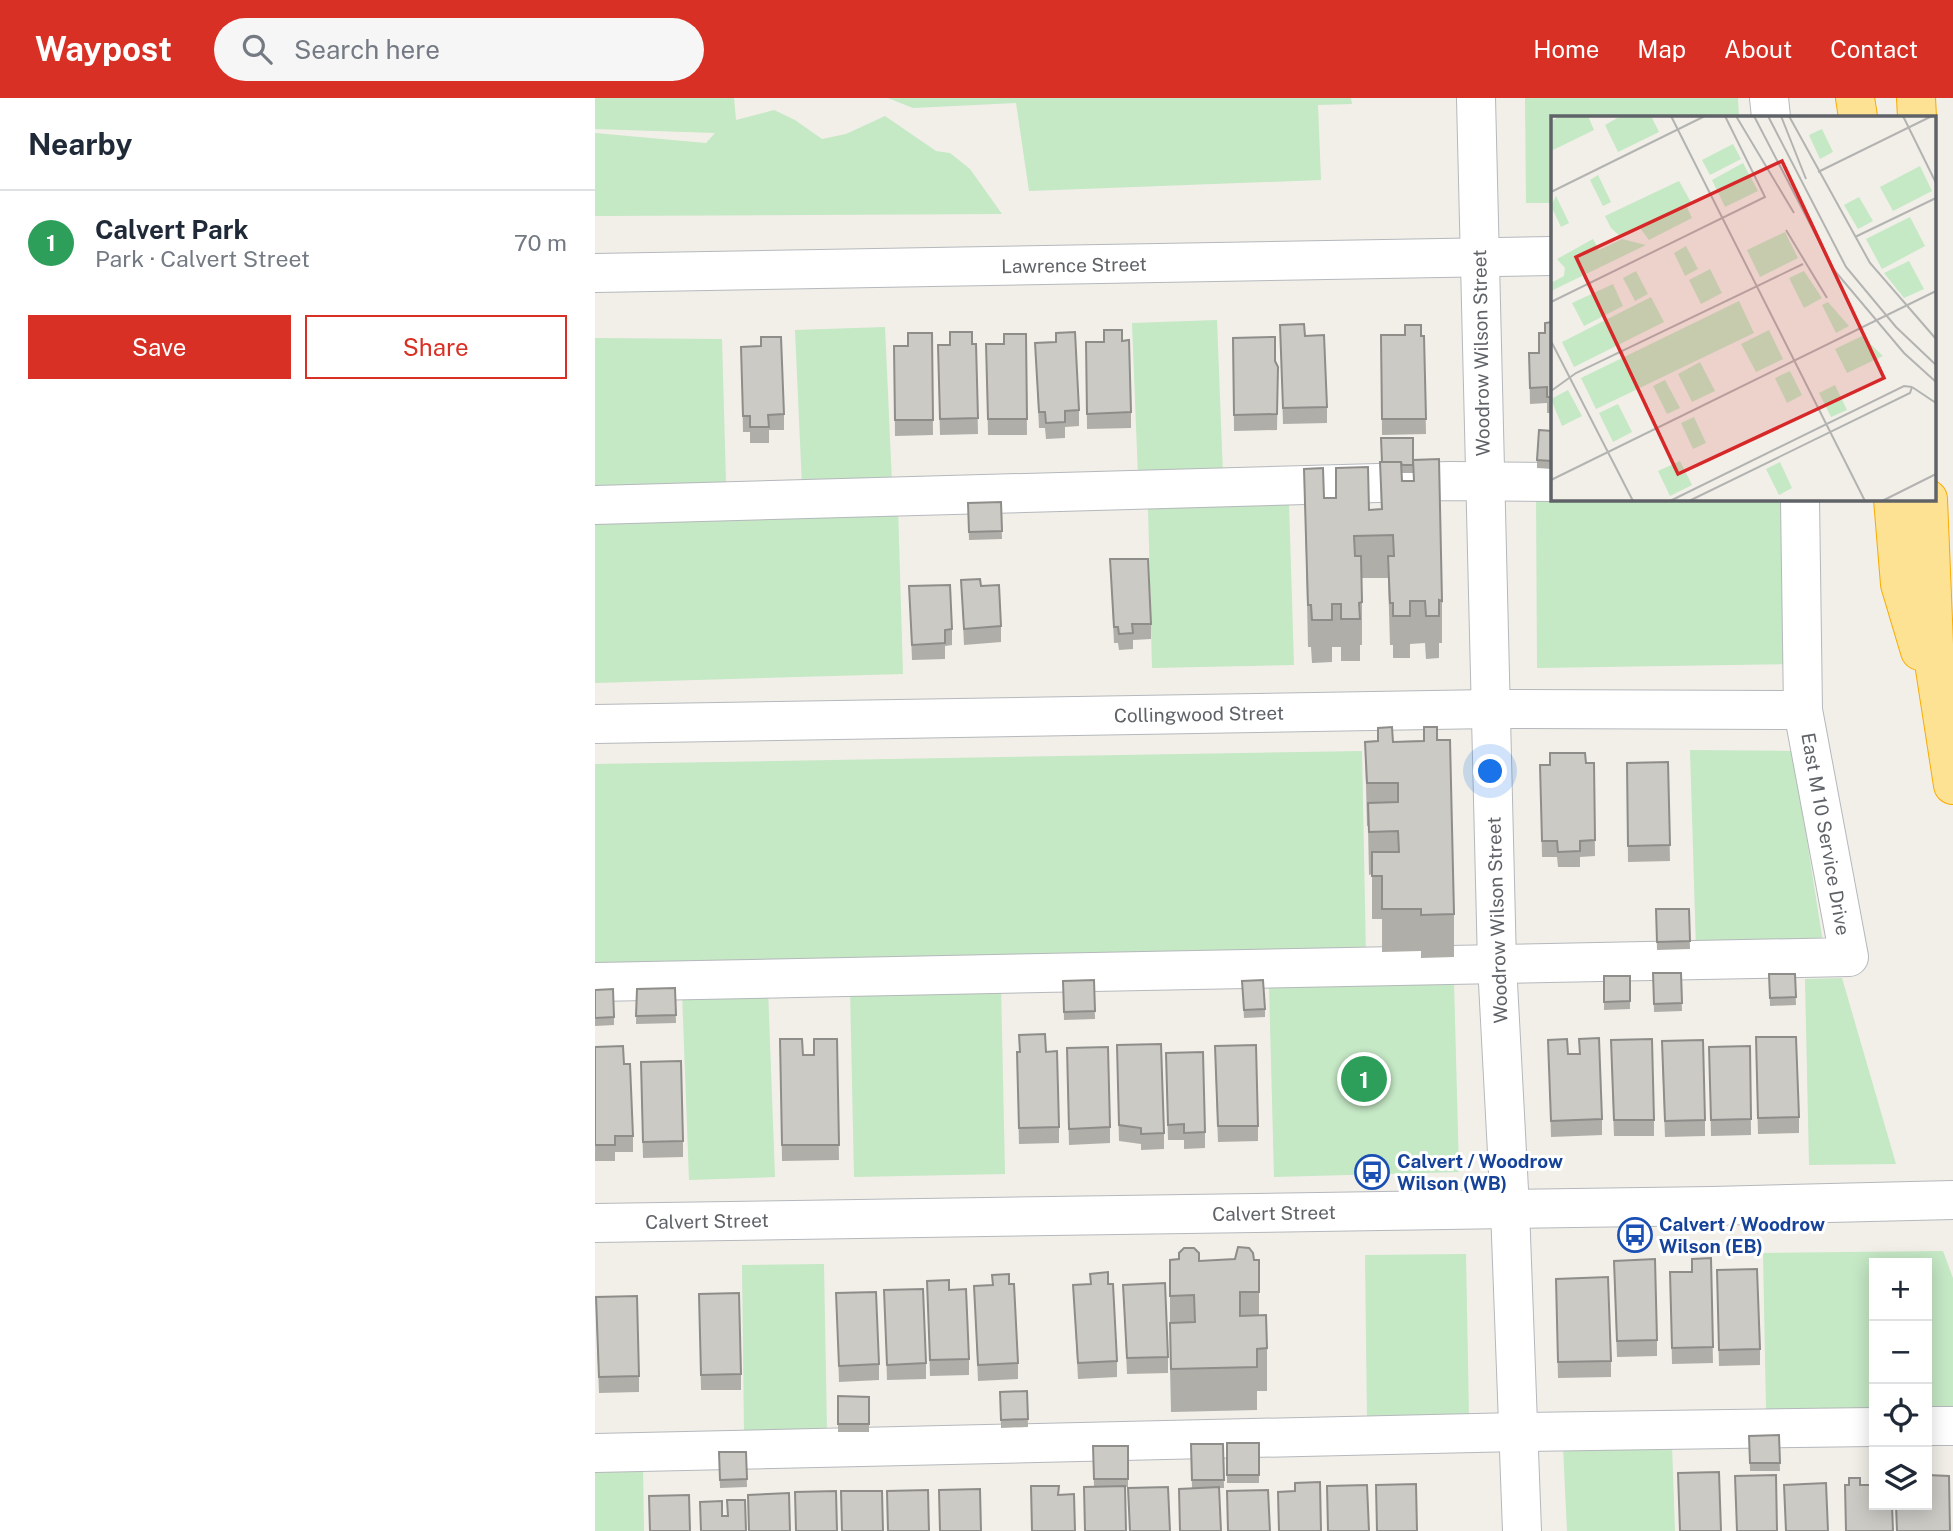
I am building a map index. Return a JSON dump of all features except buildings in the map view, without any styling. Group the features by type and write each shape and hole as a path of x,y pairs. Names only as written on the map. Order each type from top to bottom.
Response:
{"highway":[{"path":"1855,98 1858,116"},
{"path":"1916,98 1917,116"},
{"path":"1893,500 1900,584 1944,730"},
{"path":"1928,500 1935,669 1953,785"}],"street":[{"name":"Woodrow Wilson Street","path":"1476,98 1497,964 1510,1209 1522,1531"},
{"path":"1769,98 1771,116"},
{"name":"Lawrence Street","path":"595,273 1551,256"},
{"path":"595,505 1484,481 1551,482"},
{"name":"East M 10 Service Drive","path":"1497,964 1849,957 1803,710 1801,500"},
{"name":"Collingwood Street","path":"595,724 1490,709 1803,710"},
{"path":"595,982 1497,964"},
{"name":"Calvert Street","path":"595,1223 1953,1200"},
{"path":"1932,1426 1953,1426"},
{"path":"595,1453 1518,1432 1869,1427"}],"green space":[{"path":"595,98 734,98 736,120 774,110 795,120 822,139 846,134 885,116 936,151 950,153 970,169 1002,214 595,216 595,133 706,143 715,133 595,129"},
{"path":"888,98 1351,98 1352,104 1318,105 1321,180 1029,191 1016,103 913,108"},
{"path":"1525,98 1738,98 1739,116 1551,116 1551,203 1526,203"},
{"path":"1217,320 1223,475 1138,477 1132,323"},
{"path":"885,327 892,483 802,486 795,330"},
{"path":"595,338 722,339 726,483 595,489"},
{"path":"1536,492 1551,500 1790,500 1790,664 1537,668"},
{"path":"1289,503 1294,665 1152,668 1148,507"},
{"path":"898,507 903,674 595,683 595,515"},
{"path":"1690,750 1793,751 1823,943 1696,949"},
{"path":"1362,751 1366,957 595,970 595,764"},
{"path":"1842,978 1896,1164 1809,1165 1805,979"},
{"path":"1454,982 1459,1172 1274,1177 1269,986"},
{"path":"1001,984 1005,1174 854,1177 850,987"},
{"path":"768,989 775,1177 689,1180 682,992"},
{"path":"1943,1251 1953,1278 1953,1409 1932,1409 1932,1258 1869,1258 1869,1409 1766,1410 1763,1253"},
{"path":"1466,1254 1469,1418 1367,1419 1365,1255"},
{"path":"824,1264 827,1432 744,1433 742,1265"},
{"path":"1672,1446 1675,1531 1567,1531 1563,1447"},
{"path":"643,1464 644,1531 595,1531 595,1465"}],"place":[{"name":"Calvert Park","path":"1364,1079"},
{"name":"Calvert / Woodrow Wilson (WB)","path":"1372,1172"},
{"name":"Calvert / Woodrow Wilson (EB)","path":"1635,1235"}]}
